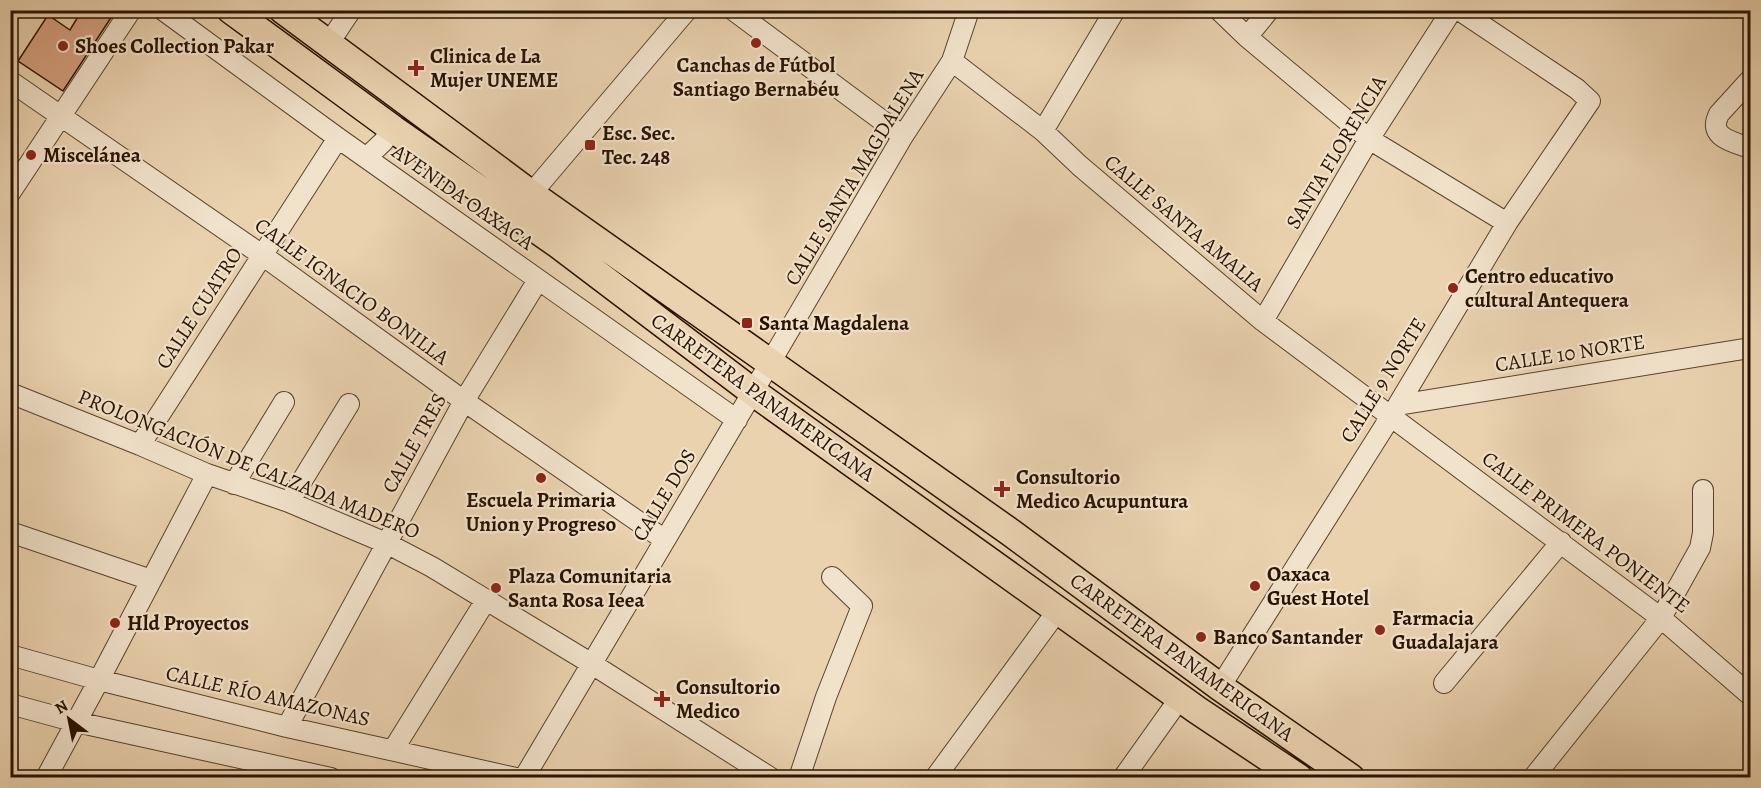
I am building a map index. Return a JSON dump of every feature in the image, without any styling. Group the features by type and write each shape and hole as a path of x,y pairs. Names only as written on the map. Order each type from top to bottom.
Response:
{"highway":[{"name":"CARRETERA PANAMERICANA","path":"231,10 393,129 559,245 753,392 1180,698 1299,777"},
{"name":"CARRETERA PANAMERICANA","path":"283,10 531,194 1010,532 1220,687 1351,777"}],"street":[{"path":"10,193 131,10"},
{"name":"AVENIDA OAXACA","path":"163,10 338,138 737,420"},
{"path":"329,43 351,10"},
{"path":"531,194 687,10"},
{"path":"733,10 903,136"},
{"name":"CALLE SANTA MAGDALENA","path":"753,392 903,136 952,61 969,10"},
{"path":"1043,131 1115,10"},
{"path":"1219,10 1247,37 1369,139 1507,224"},
{"path":"1247,37 1269,10"},
{"name":"SANTA FLORENCIA","path":"1263,321 1369,139 1452,10"},
{"name":"CALLE 9 NORTE","path":"1220,687 1394,410 1507,224 1590,101 1576,89 1459,10"},
{"name":"CALLE SANTA AMALIA","path":"952,61 1043,131 1080,166 1263,321 1394,410"},
{"path":"1750,80 1715,121 1722,138 1750,148"},
{"name":"CALLE IGNACIO BONILLA","path":"10,81 262,255 464,401 665,540"},
{"path":"366,158 393,129"},
{"name":"CALLE CUATRO","path":"140,445 338,138"},
{"name":"CALLE TRES","path":"287,727 464,401 538,280"},
{"name":"CALLE 10 NORTE","path":"1394,410 1750,348"},
{"name":"CALLE DOS","path":"524,777 753,392"},
{"name":"PROLONGACIÓN DE CALZADA MADERO","path":"10,393 207,474 289,502 386,543 432,567 592,664 771,777"},
{"path":"234,483 284,402"},
{"path":"289,502 349,404"},
{"name":"CALLE PRIMERA PONIENTE","path":"1394,410 1661,618 1750,691"},
{"path":"46,777 207,474"},
{"path":"1533,777 1661,618 1700,548 1703,533 1703,490"},
{"path":"10,532 151,580"},
{"path":"1444,683 1561,542"},
{"path":"799,777 826,697 862,606 832,577"},
{"path":"393,750 486,600"},
{"path":"935,777 1058,610"},
{"name":"CALLE RÍO AMAZONAS","path":"10,655 99,680 287,727 516,777"},
{"path":"1123,777 1180,698"},
{"path":"10,704 76,722 330,777"}],"building":[{"name":"Shoes Collection Pakar","path":"82,10 116,10 63,91 18,61 48,15 70,30"}],"place":[{"name":"Canchas de Fútbol Santiago Bernabéu","path":"756,43"},
{"name":"Shoes Collection Pakar","path":"63,46"},
{"name":"Clinica de La Mujer UNEME","path":"416,68"},
{"name":"Esc. Sec. Tec. 248","path":"590,145"},
{"name":"Miscelánea","path":"31,155"},
{"name":"Centro educativo cultural Antequera","path":"1453,288"},
{"name":"Santa Magdalena","path":"747,323"},
{"name":"Escuela Primaria Union y Progreso","path":"541,478"},
{"name":"Consultorio Medico Acupuntura","path":"1002,489"},
{"name":"Oaxaca Guest Hotel","path":"1255,586"},
{"name":"Plaza Comunitaria Santa Rosa Ieea","path":"496,588"},
{"name":"Hld Proyectos","path":"115,623"},
{"name":"Farmacia Guadalajara","path":"1380,630"},
{"name":"Banco Santander","path":"1201,637"},
{"name":"Consultorio Medico","path":"662,699"}]}
